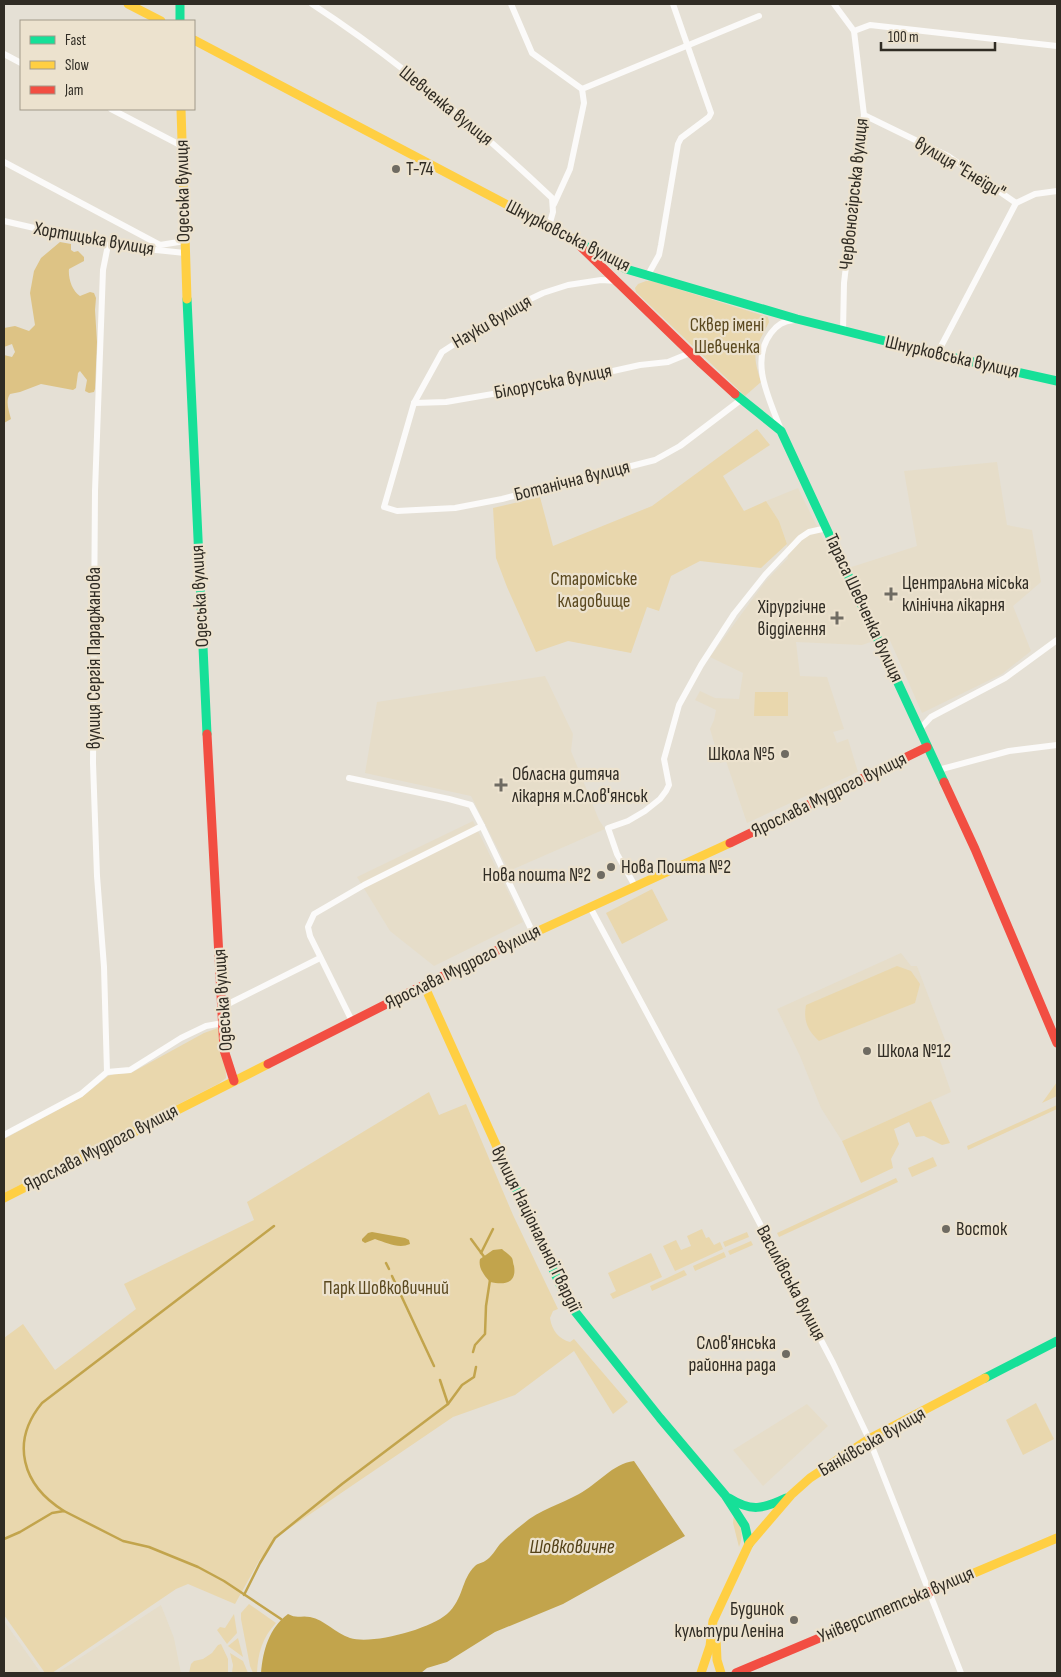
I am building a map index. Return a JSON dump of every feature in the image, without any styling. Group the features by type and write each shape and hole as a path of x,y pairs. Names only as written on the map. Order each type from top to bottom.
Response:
{"street":[{"path":"128,4 159,20"},
{"path":"180,4 180,20"},
{"name":"Шевченка вулиця","path":"312,4 334,18 431,91 498,148 552,198 554,204"},
{"path":"511,4 532,53 582,89 584,103 570,169 554,204 549,226"},
{"path":"651,276 649,273 659,255 678,144 681,138 709,117 711,113 673,4"},
{"name":"Червоногірська вулиця","path":"834,4 854,31 864,115 844,283 843,331"},
{"path":"582,89 759,16"},
{"path":"854,31 870,25 1057,46"},
{"name":"Шнурковська вулиця","path":"195,41 549,226 626,269 843,331 1057,381"},
{"path":"4,54 20,62"},
{"path":"113,110 182,146"},
{"name":"Одеська вулиця","path":"181,110 185,253 198,546 224,1050 234,1081"},
{"name":"вулиця \"Енеїди\"","path":"864,115 948,156 1016,203 1035,194 1057,191"},
{"path":"4,162 160,245 185,241"},
{"path":"936,354 1016,203"},
{"name":"Хортицька вулиця","path":"4,221 108,245 185,253"},
{"name":"Тараса Шевченка вулиця","path":"575,241 690,354 781,431 975,849 1057,1043"},
{"name":"вулиця Сергія Параджанова","path":"108,245 103,270 95,481 93,763 108,1072"},
{"name":"Науки вулиця","path":"384,507 414,403 442,352 506,310 543,293 568,285 600,280 618,282"},
{"path":"781,431 761,368 761,353 766,339 775,328 784,321 797,319"},
{"name":"Білоруська вулиця","path":"414,403 446,402 568,381 640,365 668,362 690,354"},
{"name":"Ботанічна вулиця","path":"384,507 397,511 455,508 502,499 655,460 680,446 742,399"},
{"path":"635,886 617,854 608,828 628,821 645,811 666,792 669,785 664,759 679,705 734,614 765,575 800,538 809,532 827,528"},
{"path":"919,730 931,717 1005,678 1057,640"},
{"path":"938,770 1009,751 1057,745"},
{"name":"Ярослава Мудрого вулиця","path":"4,1198 424,985 754,832 927,747"},
{"path":"349,778 471,805 533,933"},
{"path":"352,1021 310,936 308,927 314,914 364,885 482,826"},
{"name":"Василівська вулиця","path":"590,907 757,1217 833,1363 870,1439 928,1593 961,1673"},
{"path":"222,1008 320,958"},
{"name":"вулиця Національної Гвардії","path":"424,985 569,1304 660,1418 725,1495"},
{"path":"4,1135 81,1094 108,1072 130,1070 181,1038 206,1026 223,1023"},
{"name":"Банківська вулиця","path":"701,1673 710,1646 713,1621 749,1544 791,1495 810,1478 870,1439 1057,1341"},
{"path":"725,1495 742,1507 751,1508 772,1504 791,1495"},
{"path":"725,1495 745,1526 749,1544"},
{"name":"Університетська вулиця","path":"736,1673 1057,1538"},
{"path":"705,1673 720,1673 713,1621"}],"shaded area":[{"path":"60,242 71,244 71,250 74,252 78,251 84,257 84,261 69,269 73,288 80,296 90,292 94,293 96,298 95,389 94,392 89,393 85,391 87,380 80,371 76,388 73,390 41,384 10,394 8,409 11,419 4,423 4,355 12,357 15,352 12,344 4,347 4,328 15,326 29,331 35,325 30,293 34,271 41,258"},
{"name":"Центральна міська клінічна лікарня","path":"997,462 1007,525 1032,530 1041,582 1013,606 1031,651 1002,674 922,713 888,636 862,645 796,642 800,676 827,677 844,729 833,732 837,743 848,739 858,772 747,823 726,761 720,763 710,729 716,710 695,700 700,691 715,698 739,699 743,673 710,657 765,582 788,558 787,544 779,521 766,501 798,488 839,571 917,546 904,471"},
{"name":"Обласна дитяча лікарня м.Слов'янськ","path":"545,676 573,734 571,751 599,820 605,829 509,871 471,796 365,773 377,702"},
{"path":"473,821 523,922 434,966 390,931 357,877"},
{"name":"Школа №12","path":"901,953 911,966 917,966 945,1040 935,1046 951,1092 842,1141 821,1108 800,1056 777,1009"},
{"path":"807,1404 828,1426 763,1486 733,1450"},
{"path":"161,1605 174,1638 181,1673 57,1673"},
{"path":"4,1621 41,1673 4,1673"}],"green space":[{"name":"Сквер імені Шевченка","path":"652,281 768,317 769,322 759,342 755,357 761,382 745,396 636,292 635,288 638,284"},
{"name":"Староміське кладовище","path":"757,429 770,445 723,476 744,511 766,501 779,521 787,544 761,568 700,561 671,576 659,611 647,607 631,653 568,641 536,652 496,558 493,508 540,497 553,546 652,506"},
{"path":"755,692 788,692 788,716 754,716"},
{"path":"652,889 668,920 622,944 606,913"},
{"path":"897,966 911,971 920,984 915,1003 819,1041 812,1033 806,1021 806,1005"},
{"path":"224,1028 226,1078 218,1084 4,1193 4,1139 82,1097 108,1076 131,1073 204,1033"},
{"path":"1057,1082 1057,1096 1042,1103"},
{"name":"Парк Шовковичний","path":"429,1092 439,1115 466,1104 513,1215 558,1309 553,1311 550,1318 554,1331 566,1341 570,1342 574,1339 628,1402 613,1414 574,1351 515,1395 453,1417 275,1538 268,1551 260,1559 235,1604 188,1584 176,1589 52,1673 45,1673 4,1615 4,1338 23,1324 55,1370 136,1309 124,1284 254,1220 247,1202"},
{"path":"931,1101 950,1143 942,1145 924,1136 916,1137 909,1122 894,1129 899,1144 891,1159 893,1168 861,1183 842,1141"},
{"path":"1057,1105 1057,1109 968,1150 967,1146"},
{"path":"933,1157 937,1166 912,1177 908,1168"},
{"path":"896,1178 898,1182 779,1237 777,1233"},
{"path":"702,1229 706,1238 709,1237 714,1245 720,1242 723,1249 675,1271 663,1246 676,1240 681,1250 691,1246 687,1236"},
{"path":"747,1232 749,1237 725,1247 723,1242"},
{"path":"751,1241 753,1245 730,1255 728,1251"},
{"path":"724,1252 726,1257 695,1271 693,1266"},
{"path":"651,1253 662,1277 613,1299 610,1294 616,1291 608,1273"},
{"path":"684,1270 687,1275 652,1291 650,1286"},
{"path":"1036,1403 1054,1439 1023,1455 1006,1420"},
{"path":"734,1514 741,1530 739,1547 733,1523"},
{"path":"249,1604 276,1623 267,1634 262,1646 258,1659 257,1673 253,1673 250,1666 241,1619 241,1613"},
{"path":"234,1614 237,1633 227,1644 217,1630 220,1627 225,1628"},
{"path":"238,1638 243,1657 228,1646"},
{"path":"221,1644 228,1659 228,1673 189,1673 191,1664 194,1661 203,1659"},
{"path":"230,1653 243,1661 248,1673 232,1673 233,1665"}],"water":[{"path":"372,1232 405,1238 409,1240 410,1244 397,1246 375,1239 365,1243 362,1241 368,1233"},
{"path":"502,1249 512,1258 514,1266 513,1277 505,1283 490,1282 481,1268 480,1259 493,1250"},
{"name":"Шовковичне","path":"634,1461 685,1536 563,1604 495,1632 447,1662 427,1668 421,1673 261,1673 263,1656 268,1640 276,1626 288,1614 315,1619 345,1636 360,1640 400,1634 439,1620 457,1602 470,1571 476,1565 489,1558 500,1544 529,1519 586,1490 619,1466"}],"waterway":[{"path":"64,1511 38,1489 30,1476 25,1462 24,1447 26,1433 32,1418 42,1403 274,1226"},
{"path":"481,1253 493,1229"},
{"path":"471,1239 485,1258"},
{"path":"386,1263 389,1269"},
{"path":"392,1276 434,1366"},
{"path":"473,1352 475,1345 485,1334 486,1306 490,1280"},
{"path":"244,1595 275,1538 342,1484 448,1404 462,1385 474,1377 476,1367"},
{"path":"440,1380 448,1404"},
{"path":"4,1539 52,1513 64,1511 123,1541 149,1547 198,1567 224,1581 281,1619"}],"traffic: fast":[{"path":"180,4 180,20"},
{"path":"578,242 626,269 797,319 937,354 1057,381"},
{"path":"187,299 207,734"},
{"path":"735,394 781,431 944,782"},
{"path":"506,1167 569,1304 660,1418 725,1495 745,1526 749,1544"},
{"path":"985,1378 1057,1341"},
{"path":"729,1498 751,1507 764,1507 786,1498"}],"traffic: slow":[{"path":"128,4 159,20"},
{"path":"195,41 578,242"},
{"path":"181,110 187,299"},
{"path":"523,938 730,843"},
{"path":"424,985 506,1167"},
{"path":"4,1198 268,1064"},
{"path":"701,1673 710,1646 713,1621 749,1544 791,1495 810,1478 869,1439 985,1378"},
{"path":"960,1579 1057,1538"},
{"path":"716,1638 717,1660 721,1673"}],"traffic: jam":[{"path":"575,241 735,394"},
{"path":"207,734 224,1050 234,1081"},
{"path":"730,843 927,747"},
{"path":"944,782 975,849 1057,1043"},
{"path":"268,1064 424,985 523,938"},
{"path":"736,1673 960,1579"}],"place":[{"name":"Т-74","path":"396,169"},
{"name":"Центральна міська клінічна лікарня","path":"891,594"},
{"name":"Хірургічне відділення","path":"837,618"},
{"name":"Школа №5","path":"785,754"},
{"name":"Обласна дитяча лікарня м.Слов'янськ","path":"501,785"},
{"name":"Нова Пошта №2","path":"611,867"},
{"name":"Нова пошта №2","path":"601,875"},
{"name":"Школа №12","path":"867,1051"},
{"name":"Восток","path":"946,1229"},
{"name":"Слов'янська районна рада","path":"786,1354"},
{"name":"Будинок культури Леніна","path":"794,1620"}]}
